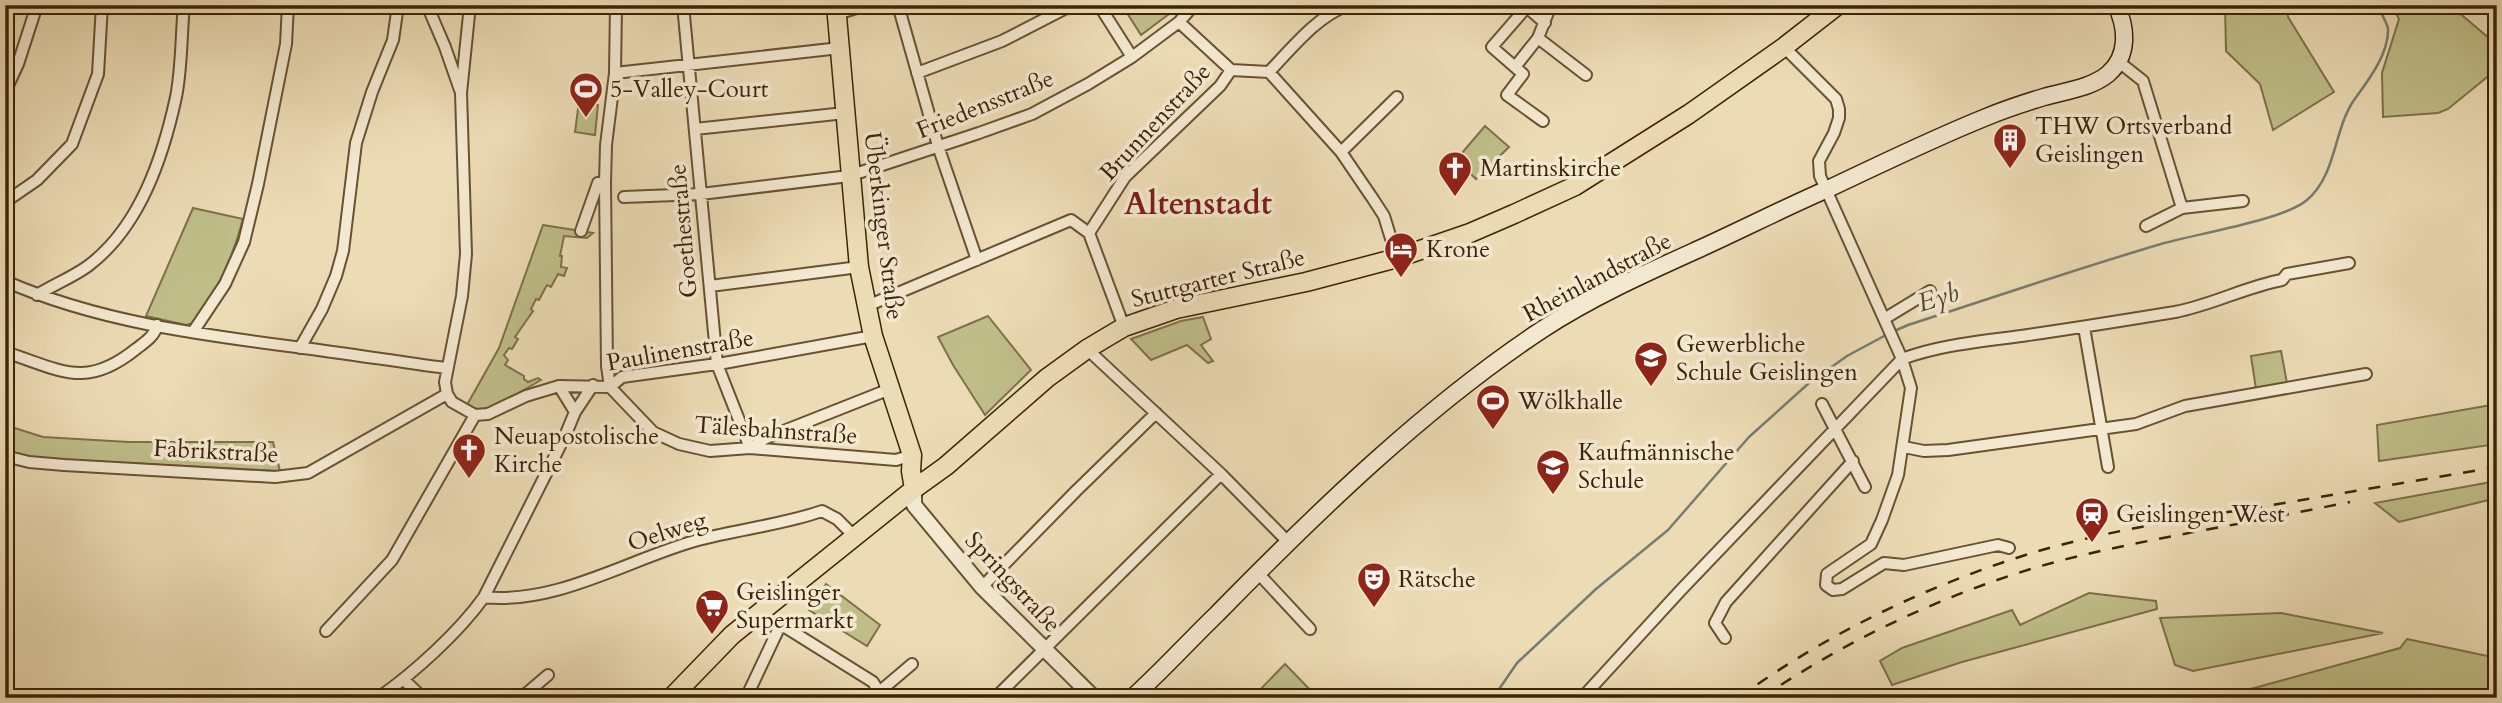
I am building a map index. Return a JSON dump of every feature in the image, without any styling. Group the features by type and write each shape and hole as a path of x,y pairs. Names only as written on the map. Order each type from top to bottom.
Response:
{"main road":[{"name":"Stuttgarter Straße","path":"671,698 732,635 946,466 1047,378 1124,327 1176,309 1306,282 1396,258 1470,233 1575,186 1689,114 1838,5"},
{"path":"2116,5 2125,39 2119,62"},
{"name":"Überkinger Straße","path":"836,10 859,267 873,336 912,455 914,489"},
{"name":"Rheinlandstraße","path":"1132,698 1258,573 1410,432 1478,376 1543,330 1602,295 1826,189 1985,117 2091,84 2108,74 2119,62"}],"street":[{"path":"5,92 18,64 37,5"},
{"path":"5,202 37,180 72,144 98,74 102,5"},
{"path":"37,295 88,265 116,239 141,204 176,95 184,5"},
{"path":"193,332 225,284 244,242 286,44 288,5"},
{"path":"300,348 322,309 336,276 343,251 356,143 372,92 393,40 398,5"},
{"path":"426,5 445,47 461,93"},
{"path":"326,631 392,560 475,415 452,402 447,394 446,368 462,296 466,254 461,93 470,5"},
{"path":"610,387 607,359 605,183 606,145 615,73 615,5"},
{"name":"Goethestraße","path":"682,5 717,364 750,448"},
{"path":"836,10 866,5"},
{"path":"898,5 939,146 977,260"},
{"path":"917,72 1002,41 1072,5"},
{"path":"1098,5 1132,57"},
{"name":"Friedensstraße","path":"624,197 701,194 849,176 939,146 1032,114 1132,57 1179,22 1194,5"},
{"path":"1269,72 1310,30 1348,5"},
{"path":"1514,67 1538,38 1551,5"},
{"path":"1543,121 1507,95 1523,74 1492,47 1525,9 1529,9 1545,23"},
{"name":"Brunnenstraße","path":"1089,233 1125,177 1220,86 1231,70 1179,22"},
{"path":"1538,38 1586,75"},
{"path":"1784,47 1836,99 1839,118 1819,161 1820,176 1886,321 1911,388 1898,475 1871,544 1827,574 1826,585 1833,590 1842,589 1885,563 1904,565 1998,545 2009,548"},
{"path":"615,73 841,48"},
{"path":"2119,62 2143,81 2182,208"},
{"path":"1231,70 1269,72 1341,152 1384,216 1396,258"},
{"path":"1341,152 1398,97"},
{"path":"695,129 845,113"},
{"path":"581,231 598,183 605,183"},
{"path":"2146,226 2182,208 2243,201"},
{"path":"867,306 1071,220 1089,233 1124,327"},
{"path":"1582,698 1679,591 1837,428 1900,354 2202,307 2263,284 2282,280 2287,274 2348,263"},
{"path":"710,286 859,267"},
{"path":"5,281 37,295 157,325 446,368"},
{"path":"1886,321 1930,291"},
{"path":"5,352 67,372 82,374 100,371 117,365 153,335 157,325"},
{"path":"2084,327 2108,467"},
{"name":"Paulinenstraße","path":"475,415 488,414 526,396 559,386 610,387 622,377 717,364 873,336"},
{"path":"1087,349 1222,474 1289,544"},
{"path":"1904,447 1924,451 1948,450 2136,424 2185,406 2366,374"},
{"path":"575,412 580,385"},
{"path":"379,698 404,680 474,611 484,597 575,412 593,385"},
{"path":"559,386 575,412"},
{"name":"Tälesbahnstraße","path":"610,387 653,432 679,444 710,451 750,448 896,460 912,455"},
{"path":"750,448 766,438 890,389"},
{"name":"Fabrikstraße","path":"5,456 29,462 64,465 275,477 308,473 447,394"},
{"path":"1822,404 1837,428 1865,487"},
{"path":"982,587 1156,413"},
{"path":"1724,638 1715,624 1726,602 1853,461"},
{"path":"995,698 1222,474"},
{"name":"Springstraße","path":"914,489 914,505 982,587 1094,698"},
{"name":"Oelweg","path":"484,597 504,599 544,592 607,575 648,555 699,540 799,519 822,511 837,519 855,537"},
{"path":"1258,573 1310,629"},
{"path":"746,698 779,628 785,627 873,682 881,696 912,664"},
{"path":"521,698 548,675"},
{"path":"404,680 423,698"}],"shaded area":[{"path":"1122,5 1181,5 1141,35"},
{"path":"2225,5 2286,5 2288,17 2334,92 2273,130 2260,84 2226,51"},
{"path":"2392,5 2450,5 2497,45 2497,69 2448,109 2438,113 2383,117 2382,73 2399,19"},
{"name":"5-Valley-Court","path":"579,102 598,105 595,135 575,132"},
{"path":"1485,126 1509,147 1476,179 1456,160"},
{"path":"193,208 243,219 229,260 210,299 193,323 186,325 146,316"},
{"path":"543,225 593,233 587,238 564,236 560,256 561,267 567,268 564,276 558,274 551,287 547,285 539,300 536,299 531,309 533,311 515,337 518,339 504,355 508,360 505,365 524,376 528,382 538,378 541,380 490,407 473,408 467,405 499,348"},
{"path":"988,316 1031,370 985,415 938,337"},
{"path":"1203,317 1211,339 1201,345 1213,361 1208,363 1187,345 1151,360 1131,339 1181,321"},
{"path":"2281,351 2287,383 2256,389 2251,356"},
{"path":"2497,404 2497,444 2379,461 2377,425"},
{"path":"5,425 43,437 129,442 273,442 280,471 32,458 5,450"},
{"path":"2497,481 2497,498 2399,522 2375,503"},
{"path":"826,584 880,625 867,646 809,610"},
{"path":"2089,593 2156,601 2157,609 1962,662 1892,685 1880,661 1902,648 2012,610 2020,625"},
{"path":"2281,613 2383,633 2193,671 2175,665 2160,618"},
{"path":"2407,639 2497,658 2497,698 2225,698 2400,648"},
{"path":"1285,664 1318,698 1252,698"}],"waterway":[{"name":"Eyb","path":"1892,332 2161,244 2279,214 2307,200 2324,178 2347,112 2385,48 2388,29 2377,5"},
{"name":"Eyb","path":"1493,698 1517,663 1596,589 1668,530 1749,437 1809,383 1847,356 1886,335"}],"railway":[{"path":"1738,698 1809,652 1884,611 1962,577 2042,550 2154,525 2497,467"},
{"path":"1761,698 1791,678 1885,626 2018,573 2108,549 2350,502"}],"place":[{"name":"5-Valley-Court","path":"586,119"},
{"name":"THW Ortsverband Geislingen","path":"2010,170"},
{"name":"Martinskirche","path":"1455,198"},
{"name":"Krone","path":"1401,279"},
{"name":"Gewerbliche Schule Geislingen","path":"1651,388"},
{"name":"Wölkhalle","path":"1493,431"},
{"name":"Neuapostolische Kirche","path":"469,480"},
{"name":"Kaufmännische Schule","path":"1553,496"},
{"name":"Geislingen West","path":"2092,544"},
{"name":"Rätsche","path":"1374,609"},
{"name":"Geislinger Supermarkt","path":"712,636"}],"district":[{"name":"Altenstadt","path":"1198,203"}]}
